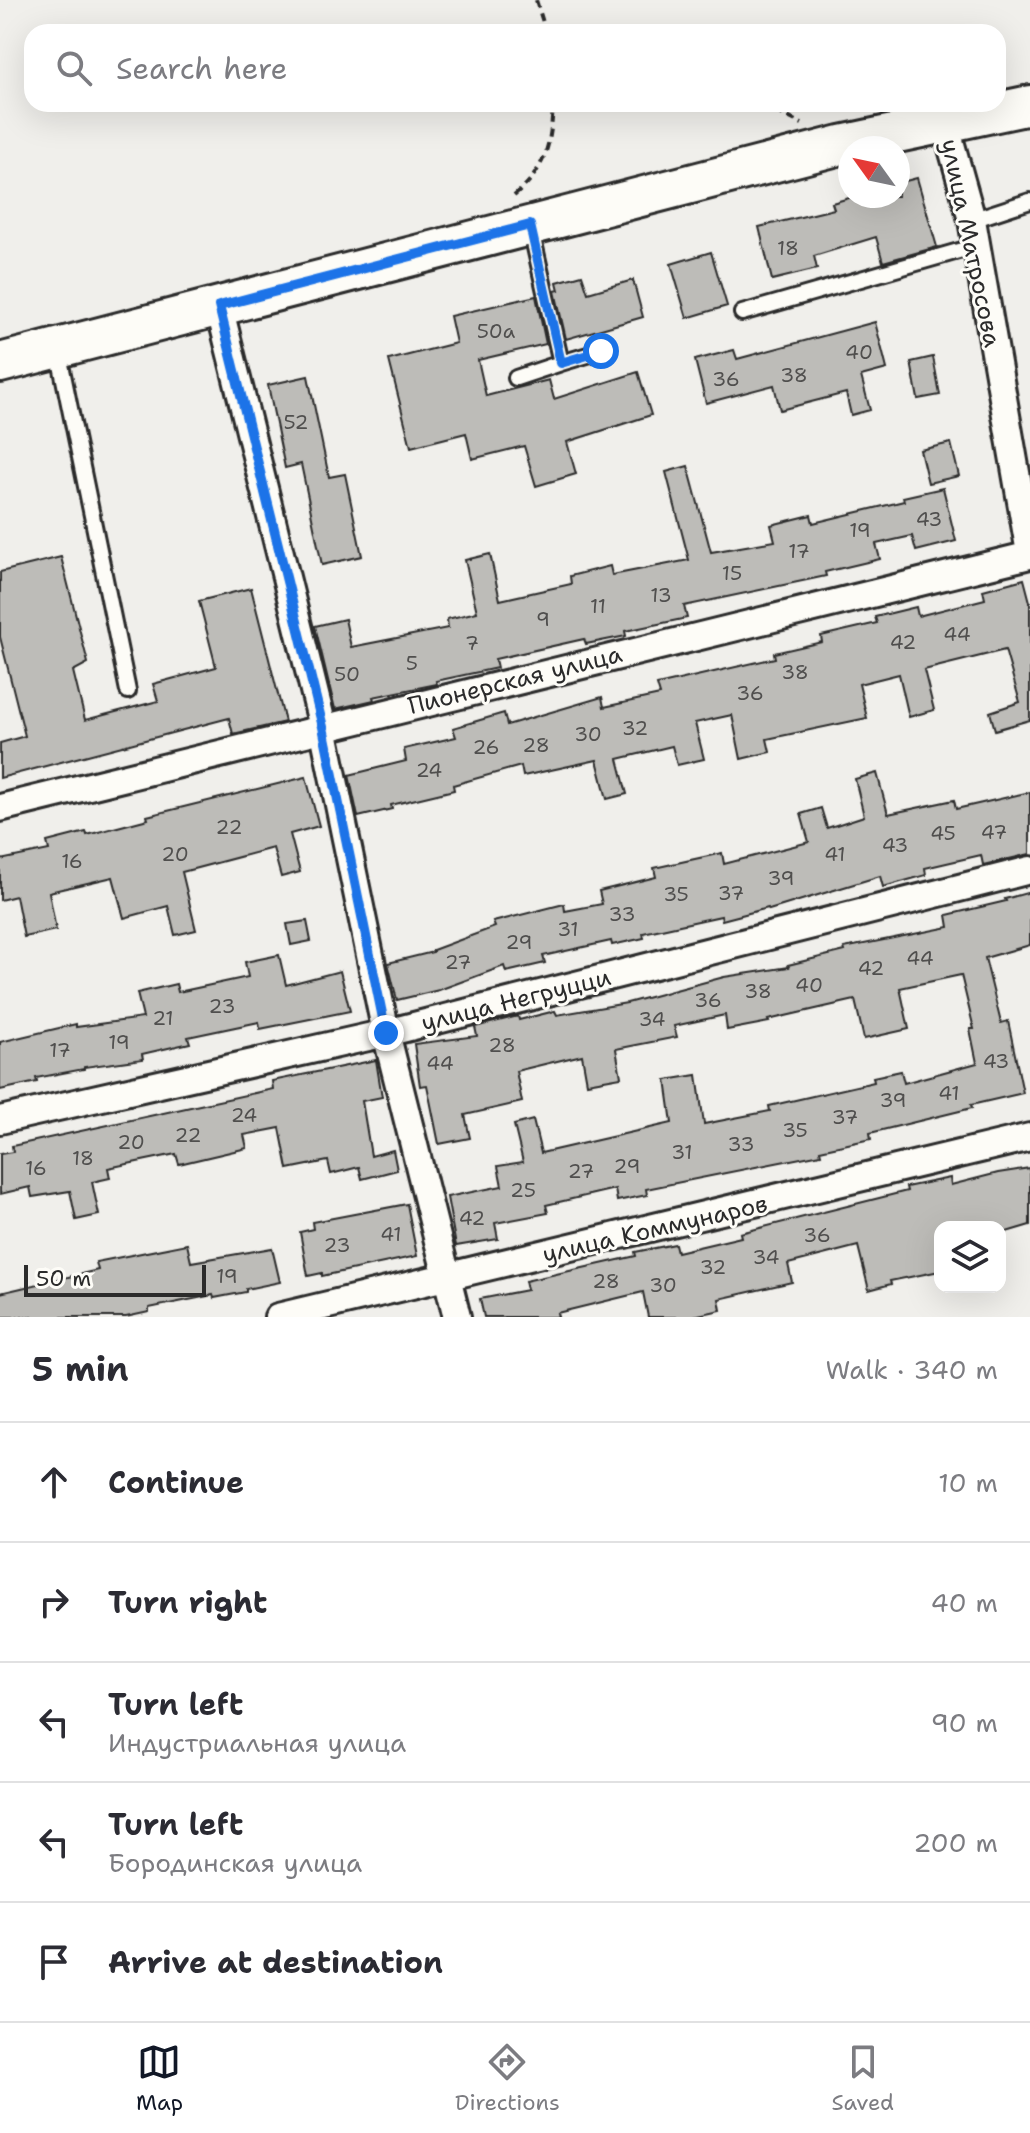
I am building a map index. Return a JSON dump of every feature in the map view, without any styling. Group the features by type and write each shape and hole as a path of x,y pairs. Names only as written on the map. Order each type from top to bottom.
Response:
{"main road":[{"path":"1006,110 1030,105"},
{"path":"0,363 219,306 518,213 997,112"}],"street":[{"name":"улица Матросова","path":"945,123 972,220 1030,554"},
{"path":"219,306 323,727 386,1033 457,1317"},
{"name":"Пионерская улица","path":"0,808 1030,554"},
{"name":"улица Негруцци","path":"0,1120 386,1033 1030,870"},
{"name":"улица Коммунаров","path":"278,1317 1030,1137"}],"lane":[{"path":"972,220 1030,201"},
{"path":"518,213 561,363"},
{"path":"742,313 976,246"},
{"path":"58,348 128,691"},
{"path":"516,378 601,351"}],"path":[{"path":"536,0 544,24"},
{"path":"518,213 525,187 547,154 552,112"}],"building":[{"path":"917,178 937,247 883,262 876,237 814,256 817,269 772,280 759,227 834,209 832,203 838,201 838,208 910,208 910,180"},
{"path":"711,252 727,306 687,318 671,264"},
{"path":"582,275 588,293 633,280 643,317 566,339 555,291 559,290 557,282"},
{"path":"536,296 546,344 478,360 486,396 549,380 554,399 638,372 651,415 567,442 576,474 536,486 524,446 472,459 466,433 411,447 389,360 456,343 450,316"},
{"path":"875,322 887,369 861,376 870,410 851,415 846,393 780,410 774,385 706,403 695,360 734,350 737,359"},
{"path":"933,357 940,395 918,399 911,362"},
{"path":"308,376 329,477 345,474 362,556 322,565 301,464 285,468 268,385"},
{"path":"951,443 959,476 928,483 920,450"},
{"path":"688,466 711,552 775,541 771,525 811,515 813,523 904,501 903,497 943,488 956,541 916,551 912,536 876,544 880,559 825,572 826,576 684,606 687,618 625,631 626,636 586,644 584,639 495,659 497,668 335,709 315,626 345,619 351,647 448,628 447,619 477,612 465,560 490,554 500,600 571,584 570,576 610,566 612,575 689,560 666,472"},
{"path":"61,557 88,663 73,671 85,720 158,701 153,684 216,667 199,601 251,588 285,722 233,734 229,718 0,778 0,743 25,736 0,637 0,572"},
{"path":"1024,579 1030,602 1030,720 995,730 990,712 1020,702 1005,650 924,670 934,710 909,717 899,674 859,684 867,718 767,739 770,752 741,759 732,715 695,723 704,759 677,765 672,746 618,759 627,794 607,799 597,760 523,776 521,766 453,785 454,790 391,805 392,809 358,817 349,775 406,761 404,749 456,737 453,728 504,713 507,725 602,697 604,707 660,695 657,685 775,658 774,653 822,642 821,636 877,623 875,617 916,607 918,616 985,599 983,590"},
{"path":"877,773 888,814 954,800 956,809 1030,792 1030,854 983,865 981,855 925,868 926,875 883,887 880,876 769,910 722,920 721,916 643,933 644,938 612,945 611,941 543,956 545,963 506,972 504,966 439,990 397,1000 388,963 433,952 495,927 493,922 564,904 565,911 602,904 599,891 656,877 654,868 722,853 724,864 809,842 801,814 821,808 827,828 864,816 855,779"},
{"path":"306,777 319,826 290,834 300,872 281,877 273,848 182,872 196,930 175,935 168,906 124,918 113,877 49,892 56,930 24,937 16,896 0,900 0,860 49,850 47,842 86,832 87,835 148,819 147,816"},
{"path":"1030,892 1030,945 985,958 1001,1023 1008,1021 1023,1093 870,1133 871,1139 820,1150 821,1154 646,1189 647,1195 617,1201 615,1189 546,1205 548,1213 495,1223 498,1239 456,1246 447,1197 502,1186 498,1166 523,1162 514,1125 533,1120 541,1153 672,1123 666,1080 697,1075 704,1124 770,1111 769,1106 874,1082 873,1077 901,1071 904,1083 977,1063 970,1029 974,1029 961,975 900,988 909,1029 864,1039 855,1000 727,1030 725,1015 674,1026 677,1037 616,1049 621,1077 587,1083 582,1055 516,1071 522,1102 465,1115 470,1138 439,1144 427,1085 420,1086 414,1044 477,1036 475,1027 518,1016 519,1020 555,1011 557,1015 627,1003 724,977 789,967 845,951 844,948 949,927 947,915"},
{"path":"307,921 311,941 291,945 287,924"},
{"path":"279,955 286,985 340,971 350,1011 260,1029 259,1022 188,1037 190,1043 142,1054 143,1059 84,1067 0,1090 0,1042 76,1024 76,1027 143,1018 137,993 176,984 178,992 248,977 245,962"},
{"path":"376,1060 382,1097 362,1101 371,1156 393,1150 397,1170 362,1179 359,1167 331,1174 328,1161 288,1169 280,1128 244,1135 247,1148 179,1164 176,1154 108,1168 110,1178 92,1182 99,1215 76,1220 70,1191 32,1197 30,1187 0,1194 0,1154 13,1152 12,1146 273,1089 272,1081"},
{"path":"1030,1168 1030,1225 1006,1232 1006,1221 934,1221 934,1272 890,1281 891,1284 869,1290 858,1246 788,1264 792,1282 719,1299 721,1310 689,1317 648,1317 643,1292 557,1313 558,1317 484,1317 480,1299 527,1290 525,1281 636,1256 635,1252 675,1244 677,1252 741,1237 740,1233 907,1191 906,1187 950,1178 951,1185"},
{"path":"407,1204 417,1256 322,1276 322,1273 308,1276 300,1232 313,1229 312,1222"},
{"path":"187,1244 191,1262 272,1248 280,1282 246,1289 246,1292 214,1298 213,1295 149,1308 149,1312 126,1317 0,1317 0,1293 98,1270 96,1262"}],"route":[{"path":"386,1033 323,727 219,306 530,225 561,363 601,351"}]}
